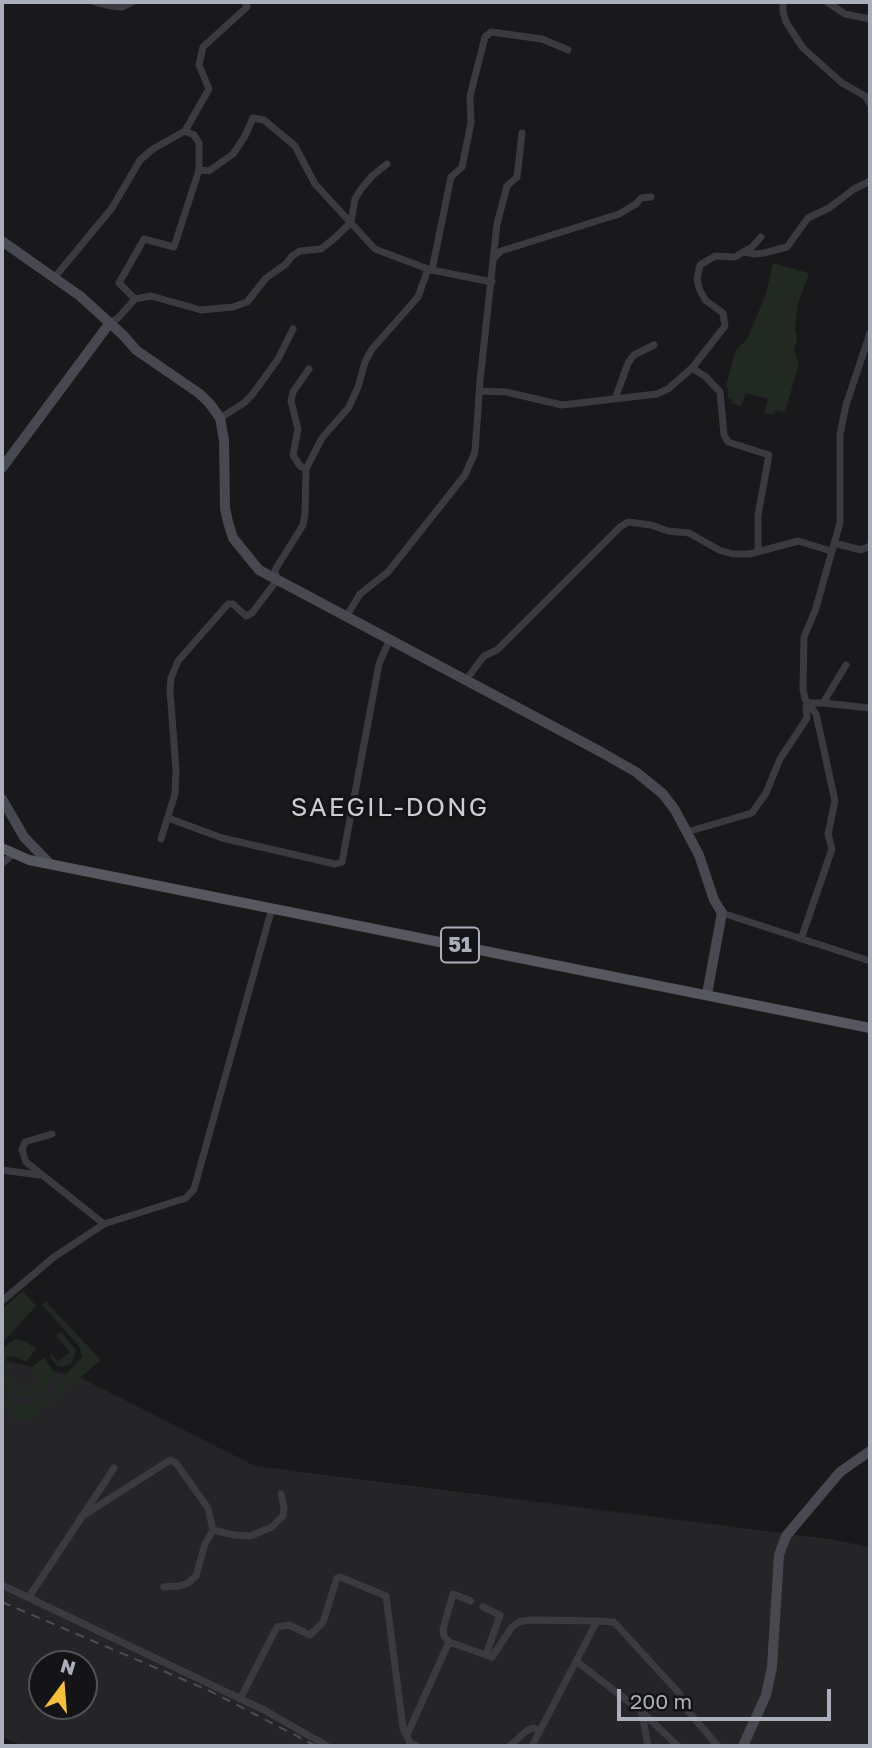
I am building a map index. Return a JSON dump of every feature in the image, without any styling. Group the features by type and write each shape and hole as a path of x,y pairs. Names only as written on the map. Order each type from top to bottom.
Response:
{"main road":[{"name":"51","path":"2,848 13,854 50,864 870,1028"}],"street":[{"path":"95,2 122,7 132,2"},
{"path":"54,278 112,208 140,160 153,149 185,131 209,89 199,65 203,47 247,7 246,2"},
{"path":"782,2 786,22 803,48 842,83 870,93"},
{"path":"827,2 845,14 870,19"},
{"path":"161,839 175,794 171,678 178,661 228,604 233,604 246,615 252,613 277,580 275,570 303,524 306,468 322,438 349,407 372,349 418,297 430,270 451,177 462,167 471,123 470,96 485,37 491,32 542,39 568,50"},
{"path":"857,89 870,104"},
{"path":"199,170 209,171 218,167 233,154 253,118 264,120 277,128 295,146 315,184 374,249 430,270 492,282"},
{"path":"135,299 118,283 144,239 174,247 199,170 199,143 194,135 185,131"},
{"path":"345,617 360,594 388,572 466,475 475,452 498,224 507,186 517,177 522,134"},
{"path":"2,468 109,324 135,299 151,296 201,310 233,307 247,302 267,278 292,256 300,251 321,249 351,222 355,199 372,176 387,164"},
{"path":"745,252 754,254 787,247 808,218 870,181"},
{"path":"493,258 501,251 619,214 641,198 651,197"},
{"path":"480,391 506,392 562,405 657,394 668,389 692,368 725,326 723,313 705,300 699,288 697,279 700,265 715,256 735,257 752,247 761,237"},
{"path":"2,242 80,296 136,350 200,394 220,418 225,508 233,538 259,570 636,772 663,794 676,810 699,855 714,900 722,913 870,961"},
{"path":"220,418 252,395 278,359 293,329"},
{"path":"801,939 832,849 828,834 835,801 816,714 805,699 803,689 804,637 815,611 841,513 840,434 846,405 870,333"},
{"path":"615,399 628,363 634,355 654,345"},
{"path":"692,368 706,377 720,392 724,435 728,442 769,455 758,515 758,551"},
{"path":"306,468 300,466 293,455 298,429 291,401 293,392 309,369"},
{"path":"466,680 484,656 497,650 620,527 628,523 652,524 668,531 689,533 719,550 733,554 750,554 797,541 831,551"},
{"path":"834,543 861,550 870,546"},
{"path":"168,818 222,838 335,864 342,862 380,664 389,641"},
{"path":"823,703 846,665"},
{"path":"809,703 870,708"},
{"path":"687,832 752,813 766,793 780,759 807,718 806,706 809,703"},
{"path":"2,799 23,837 50,864"},
{"path":"2,864 13,854"},
{"path":"2,1301 54,1257 104,1224 186,1198 194,1189 272,908"},
{"path":"707,994 722,913"},
{"path":"52,1134 25,1142 22,1150 26,1162 104,1224"},
{"path":"2,1170 43,1176"},
{"path":"743,1746 766,1695 772,1667 779,1555 786,1536 841,1472 870,1451"},
{"path":"81,1517 170,1460 176,1463 208,1508 213,1530 205,1544 196,1576 180,1586 164,1587"},
{"path":"29,1597 114,1468"},
{"path":"213,1530 242,1536 258,1534 272,1527 283,1516 281,1494"},
{"path":"240,1699 277,1628 289,1625 310,1635 323,1622 337,1578 340,1577 386,1596 403,1728 410,1743 417,1746"},
{"path":"2,1585 240,1699 327,1746"},
{"path":"471,1601 453,1594 443,1629 444,1636 449,1642 492,1657 512,1627 529,1619 614,1622 679,1693 681,1703 718,1746"},
{"path":"483,1607 500,1615 486,1655"},
{"path":"532,1746 597,1621"},
{"path":"407,1735 449,1642"},
{"path":"576,1661 642,1712 678,1746"},
{"path":"642,1712 648,1746"},
{"path":"510,1746 526,1731 533,1728 540,1731"}],"shaded area":[{"path":"773,263 809,273 797,307 797,338 794,351 799,364 785,412 776,410 774,415 764,413 768,399 746,393 741,406 731,403 726,386 735,351 747,339 766,294"},
{"path":"23,1291 36,1306 2,1343 2,1309"},
{"path":"46,1302 101,1360 31,1418 16,1421 2,1405 2,1388 13,1401 30,1405 47,1395 82,1357 79,1346 42,1305"},
{"path":"61,1332 76,1350 71,1364 61,1367 57,1366 49,1355 58,1361 70,1352 56,1336"},
{"path":"15,1339 25,1341 36,1349 26,1362 15,1356 8,1357 4,1363 6,1372 20,1386 27,1389 36,1385 37,1375 31,1368 44,1357 55,1375 42,1393 27,1399 15,1395 2,1383 2,1349"},
{"path":"2,1360 79,1377 255,1466 829,1539 870,1547 870,1746 24,1746 2,1737"}],"railway":[{"path":"2,1602 210,1691 316,1746"}],"district":[{"name":"SAEGIL-DONG","path":"390,808"}]}
